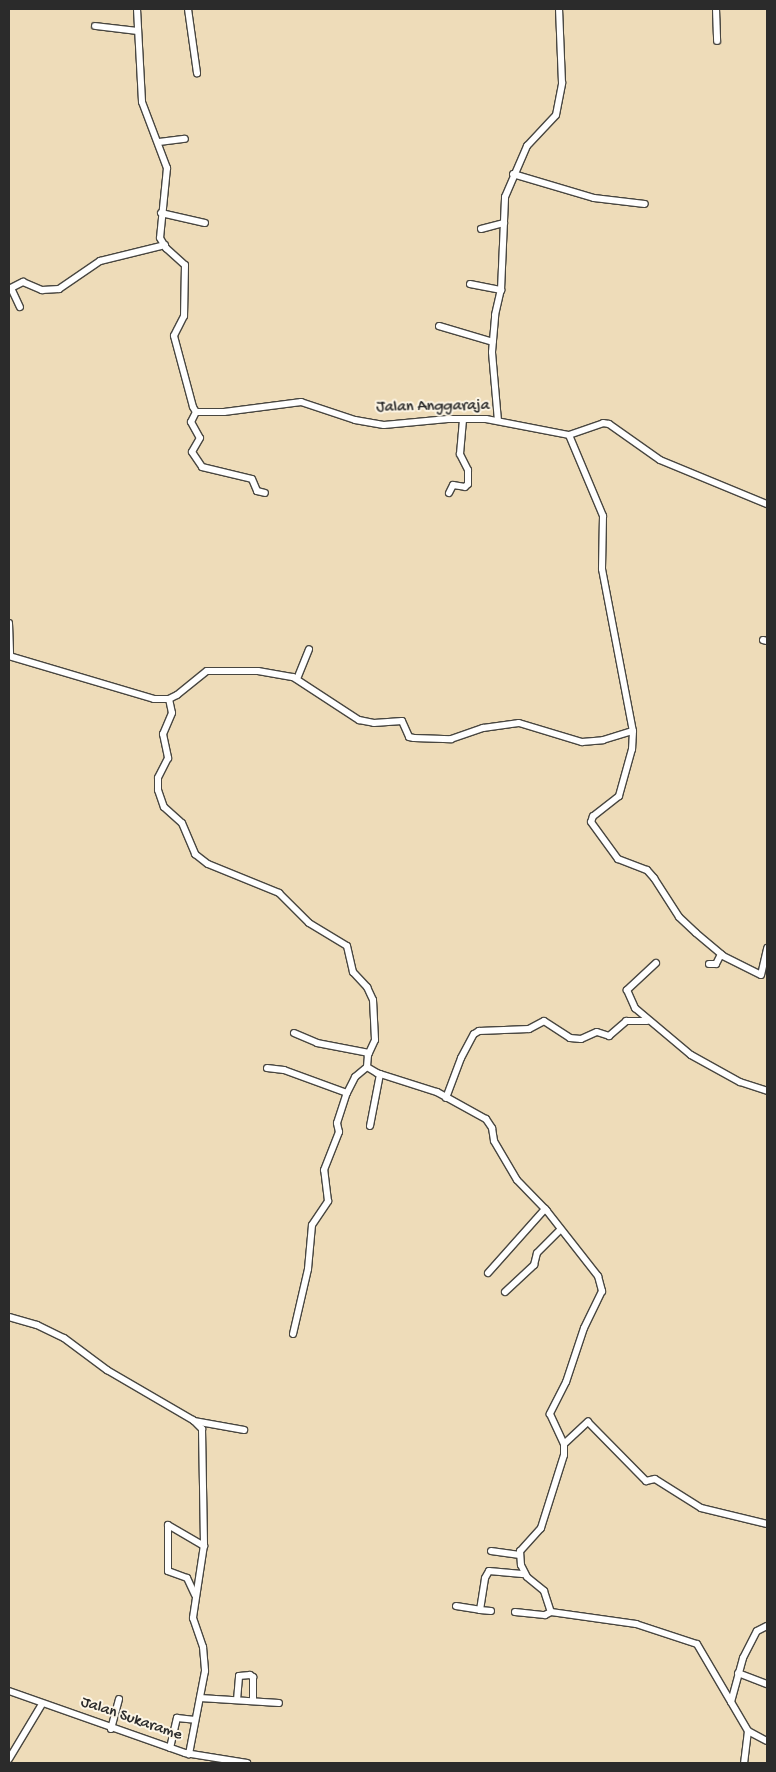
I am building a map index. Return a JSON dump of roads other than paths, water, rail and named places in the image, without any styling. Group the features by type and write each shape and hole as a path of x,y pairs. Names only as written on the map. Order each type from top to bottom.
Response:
{"street":[{"path":"137,9 142,102 159,142 167,168 160,238 165,246 185,265 184,316 174,336 200,436 193,453 202,467 252,479 262,493"},
{"path":"188,9 197,72"},
{"path":"498,421 493,342 495,315 501,290 505,197 513,174 527,146 556,116 562,83 559,9"},
{"path":"716,9 716,41"},
{"path":"95,26 137,31"},
{"path":"159,142 185,139"},
{"path":"513,174 594,198 645,204"},
{"path":"161,213 205,222"},
{"path":"481,228 504,223"},
{"path":"20,307 19,299 10,288 23,282 42,290 59,289 106,259 165,246"},
{"path":"470,284 501,290"},
{"path":"439,326 493,342"},
{"name":"Jalan Anggaraja","path":"194,415 249,410 301,402 354,420 384,425 463,419 498,421 572,436"},
{"path":"449,493 453,485 465,487 468,484 468,470 460,454 463,419"},
{"path":"767,504 660,460 609,424 596,425 584,433 572,436 603,516 602,569 633,731 632,749 619,796 593,816 591,822 614,854 625,863 646,870 679,917 721,954 761,975 767,982"},
{"path":"9,623 9,656 90,678 130,693 169,699 207,671 258,671 297,679 359,720 374,723 402,721 409,737 414,738 451,739 484,728 519,723 582,742 603,740 633,731"},
{"path":"297,679 309,649"},
{"path":"169,699 172,713 163,734 168,758 158,781 162,803 180,820 198,858 279,893 309,923 347,946 353,972 367,987 373,1000 376,1040 369,1053 367,1067 355,1077 347,1093 338,1123 339,1132 324,1170 328,1203 312,1226 308,1269 293,1334"},
{"path":"761,975 767,948"},
{"path":"709,964 716,964 721,954"},
{"path":"656,963 627,990 635,1008 647,1021 699,1060 740,1082 767,1091"},
{"path":"446,1098 461,1058 474,1034 479,1031 529,1029 544,1021 570,1038 581,1039 597,1032 609,1036 626,1022 647,1021"},
{"path":"294,1033 317,1043 369,1053"},
{"path":"367,1067 380,1074 446,1098 489,1121 494,1141 512,1173 545,1209 598,1276 602,1291 584,1328 566,1382 550,1414 564,1444 564,1455 541,1528 524,1543 520,1555 525,1574 544,1591 551,1612"},
{"path":"267,1068 284,1070 347,1093"},
{"path":"370,1126 380,1074"},
{"path":"488,1273 545,1209"},
{"path":"506,1292 534,1265 537,1253 560,1230"},
{"path":"9,1317 37,1325 64,1338 107,1370 193,1420 244,1430"},
{"path":"190,1754 205,1658 193,1618 204,1546 201,1465 204,1434 193,1420"},
{"path":"564,1444 588,1422 646,1481 655,1479 701,1508 767,1524"},
{"path":"195,1596 187,1578 168,1571 168,1525 204,1546"},
{"path":"491,1551 520,1555"},
{"path":"480,1610 488,1572 525,1574"},
{"path":"456,1606 491,1611"},
{"path":"514,1612 545,1615 551,1612 636,1624 693,1642 702,1648 748,1731 767,1741"},
{"path":"731,1702 738,1673 757,1632 767,1626"},
{"path":"738,1673 767,1684"},
{"path":"237,1700 239,1676 250,1675 253,1677 253,1701"},
{"name":"Jalan Sukarame","path":"9,1691 170,1748 190,1754 247,1763"},
{"path":"200,1698 279,1703"},
{"path":"111,1728 119,1699"},
{"path":"9,1759 42,1704"},
{"path":"170,1748 177,1718 196,1720"},
{"path":"744,1763 748,1731"}]}
